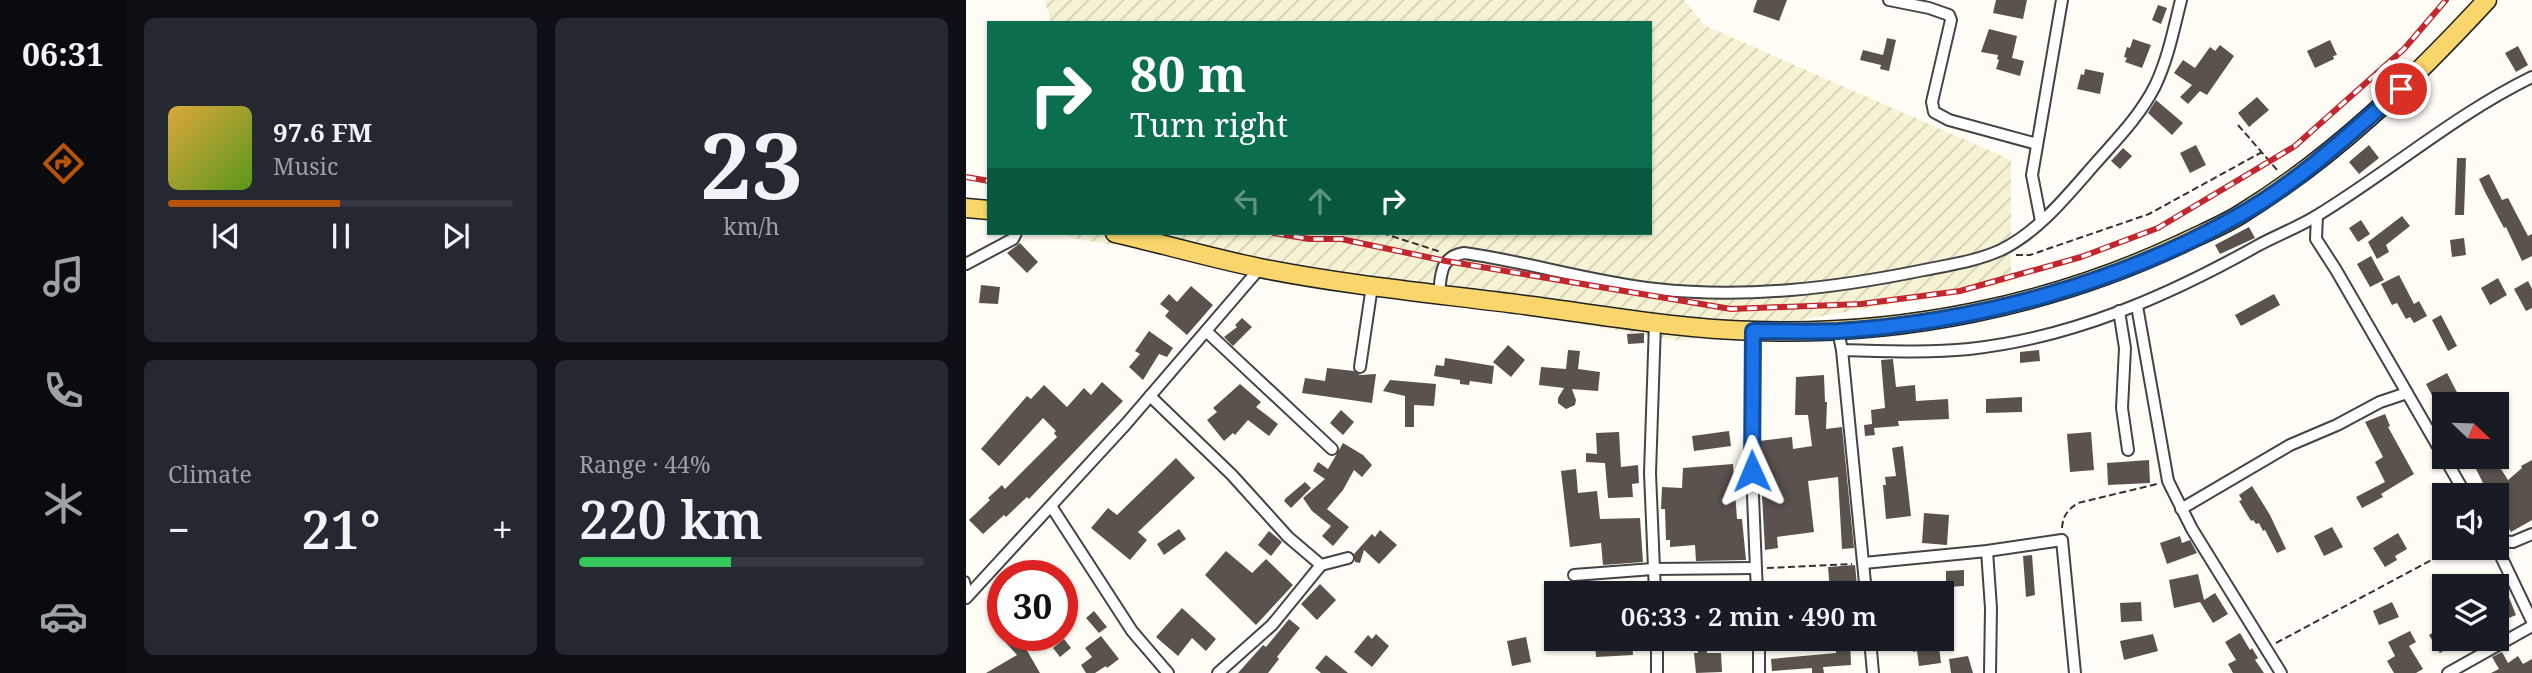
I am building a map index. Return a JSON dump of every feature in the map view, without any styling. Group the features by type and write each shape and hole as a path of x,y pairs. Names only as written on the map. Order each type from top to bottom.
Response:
{"main road":[{"path":"1123,235 1261,268 1372,286 1655,323 1753,331 1838,331 1937,319 2017,303 2086,284 2146,260 2238,216 2288,183 2362,124 2420,72 2487,0"},
{"path":"966,208 987,210"}],"street":[{"path":"1889,0 1949,15 1951,20 1932,102 1934,112 1949,120 2037,144"},
{"path":"2041,221 2032,175 2062,0"},
{"path":"1439,294 1446,261 1451,256 1464,253 1657,289 1757,293 1843,285 1940,267 1987,255 2009,245 2062,202 2132,123 2161,71 2182,0"},
{"path":"1842,350 1969,349 2026,338 2137,306 2223,266 2317,216 2467,115 2532,76"},
{"path":"2317,216 2316,239 2459,483"},
{"path":"966,264 1013,239 1015,235"},
{"path":"968,596 1150,396 1261,268"},
{"path":"1360,367 1372,286"},
{"path":"2137,306 2168,481 2181,509 2281,673"},
{"path":"2119,312 2125,348 2122,408 2128,450"},
{"path":"1654,581 1650,473 1655,323"},
{"path":"1206,331 1332,449"},
{"path":"1753,331 1751,447 1756,581"},
{"path":"1838,331 1865,581"},
{"path":"2181,509 2290,445 2337,425 2380,402 2407,393"},
{"path":"1150,396 1232,475 1288,537 1321,565"},
{"path":"1051,506 1132,631 1168,673"},
{"path":"2509,542 2532,534"},
{"path":"1864,563 1987,551 2062,540 2075,673"},
{"path":"1987,551 1991,608 1990,673"},
{"path":"1218,673 1272,625 1321,565 1348,558"},
{"path":"2448,673 2532,624 2503,560"},
{"path":"1574,575 1653,569 1755,568"},
{"path":"1657,651 1657,673"},
{"path":"1759,651 1759,673"},
{"path":"1871,651 1873,673"}],"lane":[{"path":"966,580 968,596"}],"path":[{"path":"2238,125 2288,183"},
{"path":"1987,255 2031,255 2148,214 2262,152"},
{"path":"1388,235 1451,256"},
{"path":"2062,540 2063,518 2068,509 2078,503 2168,481"},
{"path":"2265,649 2432,560"},
{"path":"1755,568 1864,563"}],"shaded area":[{"path":"1045,0 1684,0 1706,26 2011,160 2011,283 1680,341 1066,237 1652,235 1652,21 1050,21"}],"building":[{"path":"1757,0 1787,0 1779,21 1753,12"},
{"path":"1996,0 2027,0 2023,19 1993,13"},
{"path":"2158,5 2167,8 2161,24 2152,20"},
{"path":"1989,29 2017,36 2012,58 2024,61 2020,76 1996,69 1998,55 1981,52"},
{"path":"1887,38 1896,40 1889,71 1880,69 1881,65 1860,60 1863,50 1883,55"},
{"path":"2133,39 2151,45 2142,68 2125,62 2127,47 2130,48"},
{"path":"2330,40 2337,55 2315,68 2307,51"},
{"path":"2220,45 2234,56 2207,95 2200,91 2188,104 2180,97 2192,85 2174,73 2183,60 2195,68 2210,47 2215,51"},
{"path":"2518,46 2528,65 2516,72 2505,53"},
{"path":"2085,69 2104,73 2100,94 2077,89"},
{"path":"2257,97 2269,110 2249,127 2238,113"},
{"path":"2156,100 2183,123 2172,135 2148,113"},
{"path":"2196,145 2206,165 2190,173 2180,153"},
{"path":"2369,145 2379,158 2359,174 2349,162"},
{"path":"2123,148 2132,156 2120,169 2111,161"},
{"path":"2457,158 2466,158 2464,215 2455,215"},
{"path":"2489,174 2502,200 2508,198 2528,236 2532,234 2532,256 2522,261 2479,179"},
{"path":"2402,216 2410,226 2386,245 2389,252 2377,259 2368,242"},
{"path":"2361,220 2370,234 2358,242 2349,228"},
{"path":"2249,227 2255,238 2220,254 2215,245"},
{"path":"2464,238 2466,255 2452,257 2450,240"},
{"path":"1020,243 1038,262 1027,273 1007,253"},
{"path":"2371,256 2384,280 2370,287 2357,264"},
{"path":"2399,275 2414,304 2419,301 2427,316 2414,323 2410,317 2406,319 2397,303 2392,305 2381,284"},
{"path":"2498,278 2507,295 2490,305 2481,288"},
{"path":"2528,281 2532,289 2532,308 2526,311 2514,289"},
{"path":"981,285 1000,287 998,304 979,303"},
{"path":"1191,286 1213,305 1187,335 1165,316 1169,311 1160,304 1169,294 1177,302"},
{"path":"2274,294 2280,305 2241,326 2235,315"},
{"path":"2441,315 2457,346 2448,351 2432,320"},
{"path":"1242,318 1252,327 1233,346 1224,337 1237,327 1235,325"},
{"path":"1149,331 1173,348 1167,357 1159,354 1143,380 1129,367 1140,354 1135,351"},
{"path":"1644,333 1644,343 1628,344 1627,334"},
{"path":"1508,345 1525,360 1511,377 1493,362"},
{"path":"1568,350 1580,351 1578,369 1600,372 1598,391 1572,389 1575,405 1566,409 1558,403 1564,388 1539,385 1541,367 1566,369"},
{"path":"2039,350 2040,361 2020,363 2020,352"},
{"path":"1445,358 1494,366 1492,384 1470,381 1469,385 1460,384 1460,380 1434,376 1436,365 1444,366"},
{"path":"1893,359 1896,387 1915,385 1916,401 1948,399 1949,419 1898,421 1899,426 1874,428 1875,435 1865,436 1864,425 1872,424 1871,410 1885,408 1881,360"},
{"path":"1327,368 1354,371 1360,375 1376,374 1372,403 1302,393 1305,378 1325,381"},
{"path":"2447,373 2457,392 2432,392 2432,395 2426,384"},
{"path":"1824,375 1826,429 1842,427 1854,548 1842,549 1838,477 1808,481 1814,532 1777,537 1778,548 1765,550 1759,441 1792,437 1793,449 1812,446 1808,415 1795,415 1796,377"},
{"path":"1390,380 1436,384 1434,406 1414,405 1414,427 1405,427 1405,396 1383,391"},
{"path":"1102,382 1123,401 1029,499 1027,497 983,534 969,520 990,500 988,498 1002,485 1005,489 1057,437 1054,433 1056,431 1043,418 999,466 981,449 1027,396 1031,399 1044,385 1067,407 1084,388 1091,395"},
{"path":"1240,384 1261,402 1256,407 1278,424 1269,436 1248,420 1235,435 1233,433 1224,441 1207,420 1217,412 1213,408"},
{"path":"2022,397 2022,412 1986,413 1986,399"},
{"path":"1341,410 1354,422 1343,435 1330,423"},
{"path":"2385,414 2390,426 2388,427 2414,474 2381,494 2383,497 2362,508 2356,497 2385,482 2375,462 2383,457 2365,422"},
{"path":"1729,431 1731,446 1694,451 1692,436"},
{"path":"1619,432 1621,467 1638,465 1639,483 1632,484 1633,497 1608,498 1605,463 1586,462 1586,453 1597,454 1596,433"},
{"path":"2091,432 2094,470 2070,472 2067,434"},
{"path":"1343,443 1363,455 1372,465 1362,477 1354,470 1343,490 1327,509 1349,527 1333,546 1322,536 1331,526 1312,511 1303,498 1325,479 1313,471 1318,462 1328,469"},
{"path":"1903,446 1911,516 1886,519 1883,485 1886,485 1885,477 1896,476 1892,448"},
{"path":"1176,458 1195,478 1138,532 1147,540 1130,560 1091,528 1108,508 1117,515"},
{"path":"2149,460 2150,483 2108,485 2107,463"},
{"path":"2532,460 2532,520 2511,532 2509,483 2483,483 2476,469 2501,469 2508,480 2521,466"},
{"path":"1733,464 1737,519 1742,519 1746,560 1696,561 1695,545 1670,547 1670,540 1666,540 1665,509 1661,509 1662,487 1682,488 1683,468"},
{"path":"1576,469 1578,493 1597,491 1600,519 1640,518 1643,562 1603,565 1601,543 1570,547 1561,471"},
{"path":"1305,482 1311,488 1291,508 1284,501"},
{"path":"2252,486 2286,549 2277,553 2265,530 2263,531 2259,523 2251,521 2239,501 2242,500 2239,495"},
{"path":"1924,513 1949,515 1947,545 1922,543"},
{"path":"2332,527 2343,547 2324,556 2314,536"},
{"path":"1179,529 1186,539 1164,555 1157,544"},
{"path":"1380,530 1397,545 1379,564 1364,550 1360,563 1355,562 1354,554 1372,534 1375,537"},
{"path":"1269,531 1282,542 1271,556 1258,545"},
{"path":"2398,533 2407,549 2395,556 2397,560 2385,567 2373,548"},
{"path":"2180,536 2182,543 2190,540 2197,553 2167,564 2160,543"},
{"path":"1226,551 1252,573 1266,559 1293,585 1256,625 1205,575"},
{"path":"2032,555 2035,595 2026,597 2023,556"},
{"path":"1855,565 1857,581 1829,581 1828,567"},
{"path":"1964,570 1964,586 1954,587 1954,581 1946,581 1946,571"},
{"path":"2198,574 2204,600 2215,593 2228,614 2213,623 2200,602 2174,608 2169,580"},
{"path":"1320,584 1336,600 1317,620 1301,604"},
{"path":"2509,598 2516,615 2509,618"},
{"path":"2141,602 2142,621 2121,622 2120,603"},
{"path":"2392,602 2399,617 2379,625 2373,611"},
{"path":"1182,608 1216,639 1206,651 1192,638 1178,656 1156,637"},
{"path":"1094,611 1107,627 1099,633 1086,618"},
{"path":"1289,619 1300,628 1268,673 1238,673 1263,645 1266,647"},
{"path":"2410,631 2416,642 2409,646 2423,669 2416,673 2394,673 2387,661 2395,656 2388,642"},
{"path":"2240,633 2258,658 2255,660 2264,673 2233,673 2228,664 2236,660 2225,642"},
{"path":"1376,634 1389,646 1372,667 1354,652 1368,635 1372,639"},
{"path":"2153,634 2158,651 2124,660 2120,641"},
{"path":"1101,636 1119,659 1107,668 1106,666 1095,673 1086,673 1081,665 1092,657 1085,648"},
{"path":"1526,637 1531,662 1512,666 1507,641"},
{"path":"1013,651 1027,651 1040,673 986,673 1017,655"},
{"path":"1055,651 1067,651 1060,657"},
{"path":"1596,651 1633,651 1633,655 1596,657"},
{"path":"1850,651 1851,665 1823,667 1824,673 1812,673 1812,668 1772,671 1771,659"},
{"path":"1917,651 1940,651 1941,663 1919,666"},
{"path":"2502,652 2508,663 2518,656 2523,664 2532,659 2532,673 2491,673 2499,669 2492,657"},
{"path":"1694,653 1721,653 1722,672 1696,673"},
{"path":"1326,655 1348,673 1321,673 1315,668"},
{"path":"1968,656 1973,673 1951,673 1949,659"}],"railway":[{"path":"1286,235 1309,239 1341,239 1446,261 1731,309 1861,304 1960,291 2081,257 2158,228 2295,146 2404,49 2446,0"},
{"path":"966,177 987,181"}],"route":[{"path":"1752,471 1753,331 1838,331 1937,319 2017,303 2086,284 2146,260 2238,216 2298,176 2401,89"}]}
